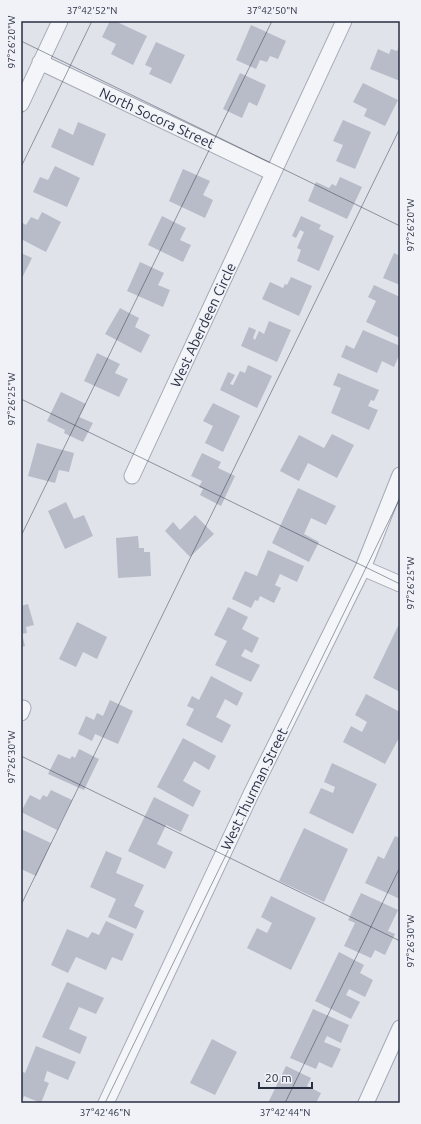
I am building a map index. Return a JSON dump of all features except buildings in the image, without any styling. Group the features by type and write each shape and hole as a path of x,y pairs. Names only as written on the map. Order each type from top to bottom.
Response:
{"street":[{"path":"21,104 60,21"},
{"name":"West Aberdeen Circle","path":"132,476 344,21"},
{"name":"North Socora Street","path":"40,62 273,173"},
{"name":"West Thurman Street","path":"106,1103 251,794 363,568 400,475"},
{"path":"363,568 400,584"},
{"path":"366,1103 400,1028"}]}
